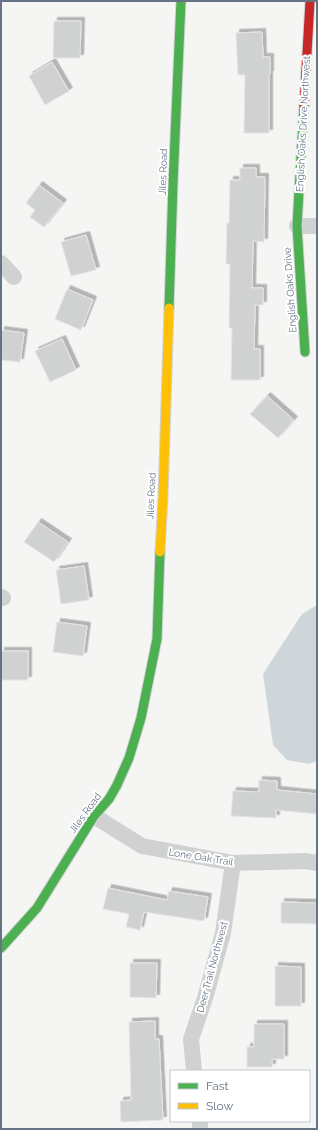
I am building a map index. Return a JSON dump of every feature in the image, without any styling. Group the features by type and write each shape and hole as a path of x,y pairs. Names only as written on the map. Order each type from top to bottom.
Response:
{"street":[{"name":"Jiles Road","path":"1,948 36,908 94,816 109,799 117,785 129,758 141,718 157,639 181,1"},
{"name":"English Oaks Drive Northwest","path":"297,226 310,1"},
{"path":"297,226 317,226"},
{"name":"English Oaks Drive","path":"297,226 305,352"},
{"path":"1,263 14,277"},
{"name":"Lone Oak Trail","path":"94,816 142,846 233,863 305,861 317,863"},
{"name":"Deer Trail Northwest","path":"194,1070 191,1039 205,998 223,933 233,863"}],"shaded area":[{"path":"317,605 317,761 309,764 287,760 273,745 263,674 302,614"}],"building":[{"path":"54,21 81,21 80,58 53,58"},
{"path":"262,32 263,57 270,57 269,133 244,133 245,75 238,75 236,33"},
{"path":"52,62 69,91 45,105 29,76"},
{"path":"240,168 256,168 256,177 265,177 264,242 253,241 252,288 263,288 263,305 255,305 254,349 260,349 260,380 231,380 232,328 229,328 230,264 226,264 227,223 229,223 230,180 240,180"},
{"path":"39,185 63,203 44,227 30,217 35,210 26,203"},
{"path":"86,235 96,270 71,276 61,242"},
{"path":"67,289 93,300 81,330 55,319"},
{"path":"1,330 24,333 20,362 1,360"},
{"path":"62,339 76,370 50,382 35,351"},
{"path":"267,396 294,420 278,438 250,414"},
{"path":"38,522 68,542 54,562 24,542"},
{"path":"84,566 89,600 61,604 56,570"},
{"path":"57,622 87,626 83,656 53,652"},
{"path":"1,651 28,651 28,680 1,680"},
{"path":"259,780 277,781 277,790 317,794 317,814 276,810 276,818 231,816 233,791 259,792"},
{"path":"108,888 167,900 169,891 208,897 204,921 144,912 140,930 126,927 129,914 103,909"},
{"path":"281,902 317,903 317,924 281,923"},
{"path":"130,963 157,963 156,998 130,997"},
{"path":"275,966 301,967 301,1006 275,1006"},
{"path":"155,1021 155,1039 159,1039 163,1120 121,1122 120,1101 131,1100 129,1022"},
{"path":"254,1024 284,1024 284,1059 272,1059 272,1067 247,1067 247,1047 254,1047"}],"traffic: fast":[{"path":"169,308 181,1"},
{"path":"304,105 297,226 305,352"},
{"path":"1,948 37,908 94,816 109,799 129,758 141,718 157,639 160,552"}],"traffic: slow":[{"path":"160,552 169,308"}],"traffic: jam":[{"path":"304,105 310,1"}]}
